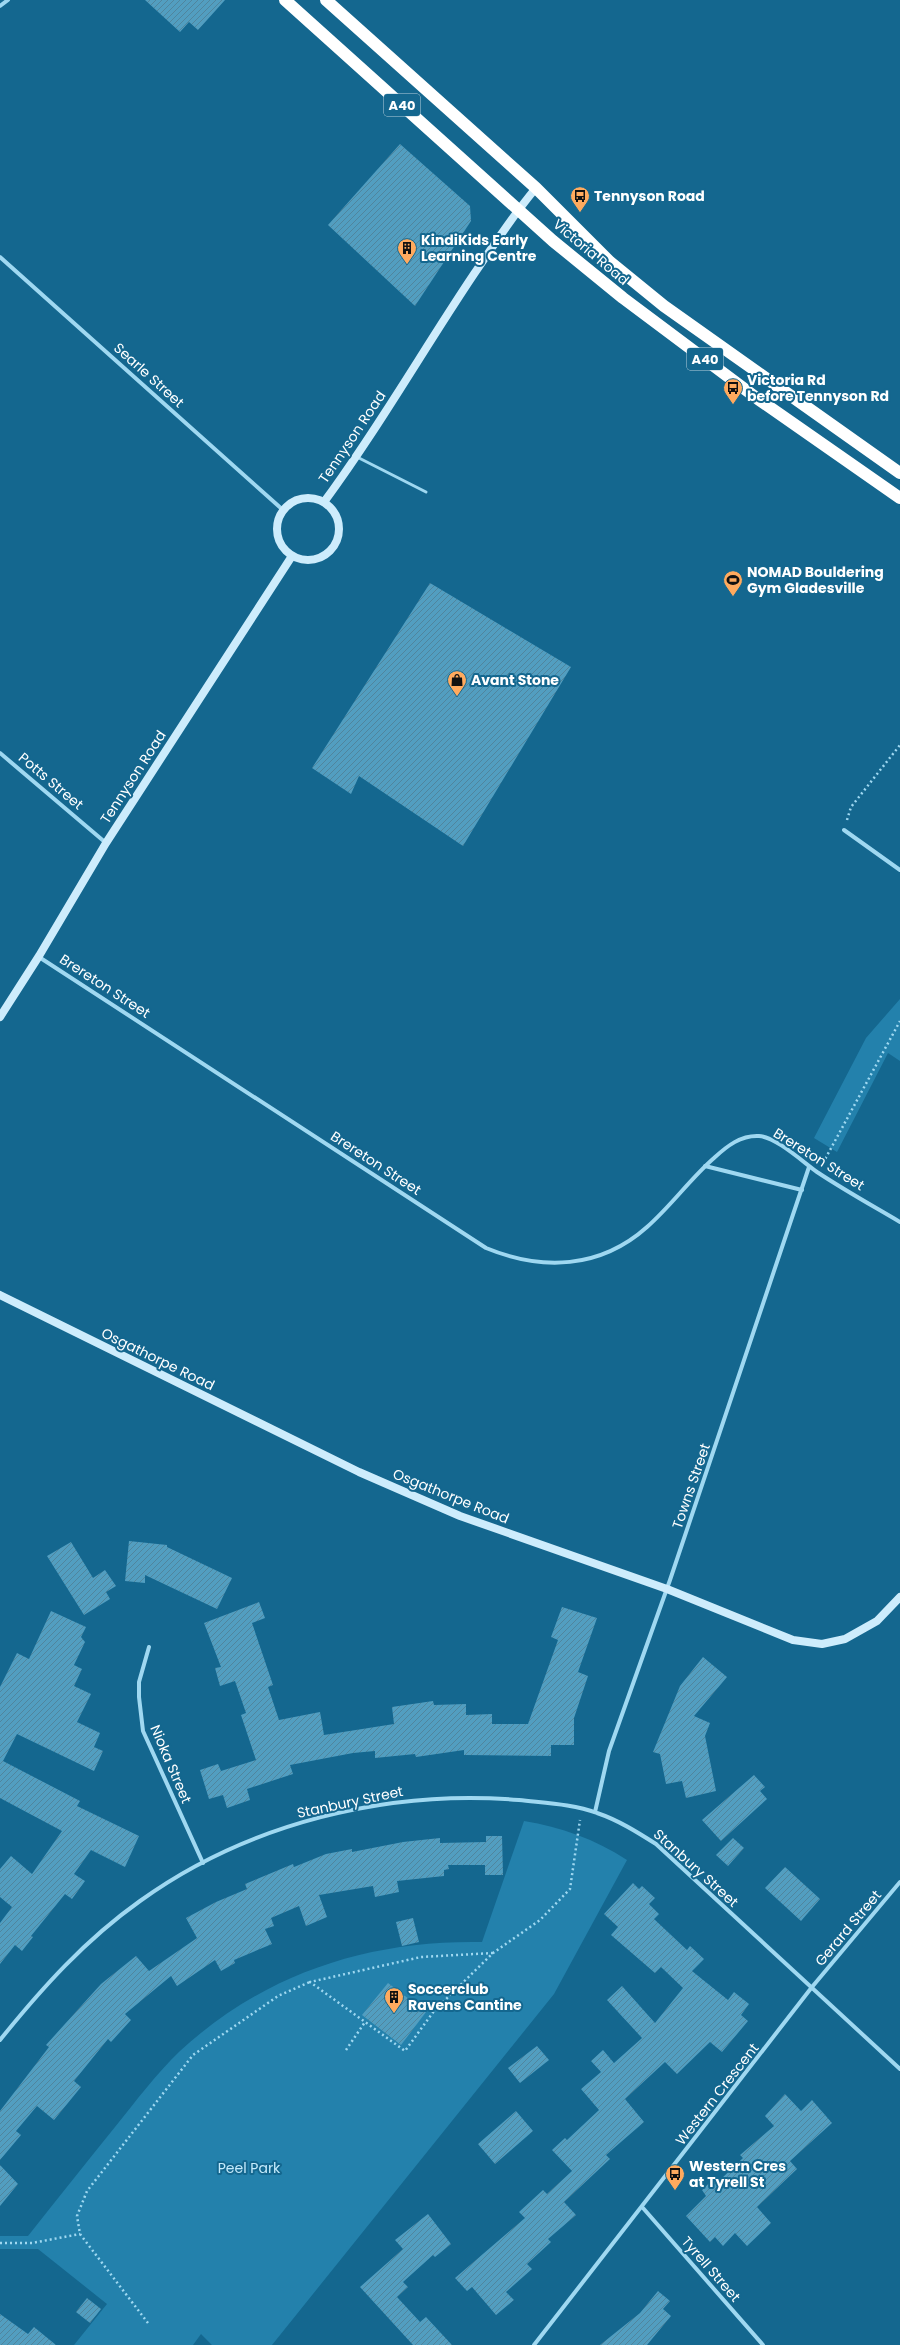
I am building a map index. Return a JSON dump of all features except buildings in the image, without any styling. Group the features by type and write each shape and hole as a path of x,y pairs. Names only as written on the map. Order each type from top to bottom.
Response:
{"highway":[{"name":"Victoria Road","path":"285,0 518,210 623,298 758,399 900,498"},
{"name":"Victoria Road","path":"326,0 536,188 610,262 664,306 900,473"}],"street":[{"path":"0,6 8,0"},
{"name":"Tennyson Road","path":"324,502 357,457 455,303 518,210 536,188"},
{"name":"Searle Street","path":"0,257 283,510"},
{"path":"308,498 324,502 336,515 339,528 337,539 330,550 322,557 308,560 292,556 279,542 277,528 283,510 295,500 308,498"},
{"name":"Tennyson Road","path":"0,1016 39,956 106,843 292,556"},
{"name":"Potts Street","path":"0,752 106,843"},
{"path":"844,830 900,870"},
{"name":"Brereton Street","path":"39,956 486,1248 503,1255 523,1261 565,1263 595,1257 612,1250 630,1240 647,1227 705,1166 726,1148 738,1140 759,1136 771,1140 818,1173 900,1222"},
{"path":"705,1166 802,1190"},
{"name":"Towns Street","path":"595,1812 609,1751 667,1589 810,1166"},
{"name":"Osgathorpe Road","path":"0,1295 373,1478 460,1516 667,1589 793,1640 822,1644 845,1639 860,1632 877,1621 900,1597"},
{"name":"Nioka Street","path":"149,1646 139,1682 138,1697 143,1731 203,1863"},
{"name":"Stanbury Street","path":"0,2040 46,1984 88,1942 142,1900 203,1863 276,1831 312,1819 381,1804 433,1799 501,1799 537,1802 595,1812 628,1826 656,1844 812,1988"},
{"name":"Gerard Street","path":"812,1988 900,1882"},
{"path":"812,1988 900,2069"},
{"name":"Western Crescent","path":"534,2345 812,1988"},
{"name":"Tyrell Street","path":"642,2208 763,2345"}],"lane":[{"path":"357,457 426,492"}],"path":[{"path":"844,830 851,807 900,745"},
{"path":"818,1173 900,1021"},
{"path":"310,1982 405,2051 434,2011 493,1953 540,1920 570,1890 582,1810"},
{"path":"148,2323 80,2234 78,2216 87,2191 193,2055 278,1996 310,1982 421,1957 493,1953"},
{"path":"346,2050 365,2022"},
{"path":"0,2243 32,2243 80,2234"}],"green space":[{"path":"900,999 900,1061 888,1053 837,1152 814,1138 866,1038"},
{"name":"Peel Park","path":"524,1821 564,1830 603,1846 627,1860 554,1994 272,2345 212,2345 201,2334 193,2345 74,2345 107,2304 38,2249 0,2249 0,2236 28,2236 138,2098 163,2069 180,2051 213,2024 247,2001 283,1982 320,1966 359,1955 399,1947 440,1943 482,1942"}],"place":[{"name":"Tennyson Road","path":"580,213"},
{"name":"KindiKids Early Learning Centre","path":"407,265"},
{"name":"Victoria Rd before Tennyson Rd","path":"733,405"},
{"name":"NOMAD Bouldering Gym Gladesville","path":"733,597"},
{"name":"Avant Stone","path":"457,697"},
{"name":"Soccerclub Ravens Cantine","path":"394,2014"},
{"name":"Western Cres at Tyrell St","path":"675,2191"}]}
